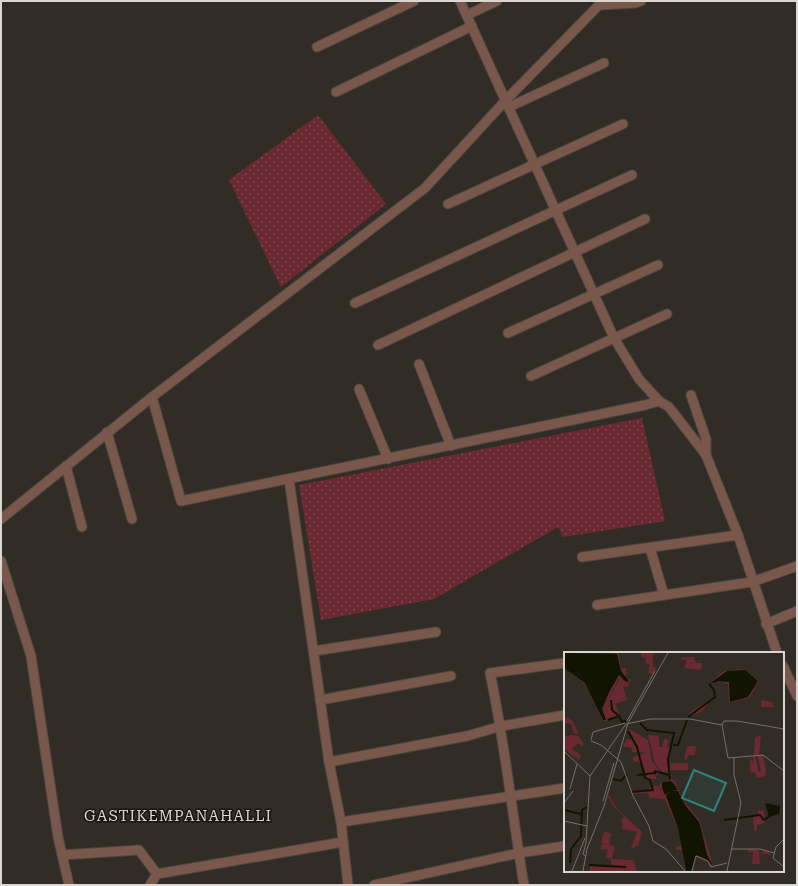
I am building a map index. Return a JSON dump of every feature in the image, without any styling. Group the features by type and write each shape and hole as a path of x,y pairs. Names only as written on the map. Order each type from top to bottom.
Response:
{"street":[{"path":"317,47 414,1"},
{"path":"460,1 614,338 639,379 659,401 665,403 674,412 706,455 738,536 752,582 777,652"},
{"path":"467,15 497,1"},
{"path":"1,519 152,396 425,188 507,104 598,5 635,3 641,1"},
{"path":"336,92 472,26"},
{"path":"507,104 604,63"},
{"path":"448,204 622,124"},
{"path":"355,303 632,175"},
{"path":"378,345 574,251 645,219"},
{"path":"508,333 658,265"},
{"path":"531,376 667,314"},
{"path":"419,364 451,446"},
{"path":"359,389 388,459"},
{"path":"692,395 706,439 706,455"},
{"path":"152,396 181,501 451,446 659,401"},
{"path":"107,432 132,519"},
{"path":"66,466 82,527"},
{"path":"289,479 329,762 342,822 348,885"},
{"path":"582,557 738,536"},
{"path":"650,548 664,595"},
{"path":"1,561 31,656 62,855 69,885"},
{"path":"597,605 752,582 797,566"},
{"path":"766,624 797,611"},
{"path":"314,651 436,632"},
{"path":"524,885 509,796 502,726 490,673 564,663"},
{"path":"784,668 797,696"},
{"path":"320,700 451,676"},
{"path":"329,762 467,736 502,726 564,715"},
{"path":"342,822 564,788"},
{"path":"150,885 157,874 343,842"},
{"path":"374,885 519,853 564,846"},
{"path":"62,855 139,850 157,874"}],"shaded area":[{"path":"318,115 386,204 281,287 229,180"},
{"path":"642,418 665,521 563,537 558,527 434,599 321,620 299,485"}],"district":[{"name":"GASTIKEMPANAHALLI","path":"178,816"}]}
